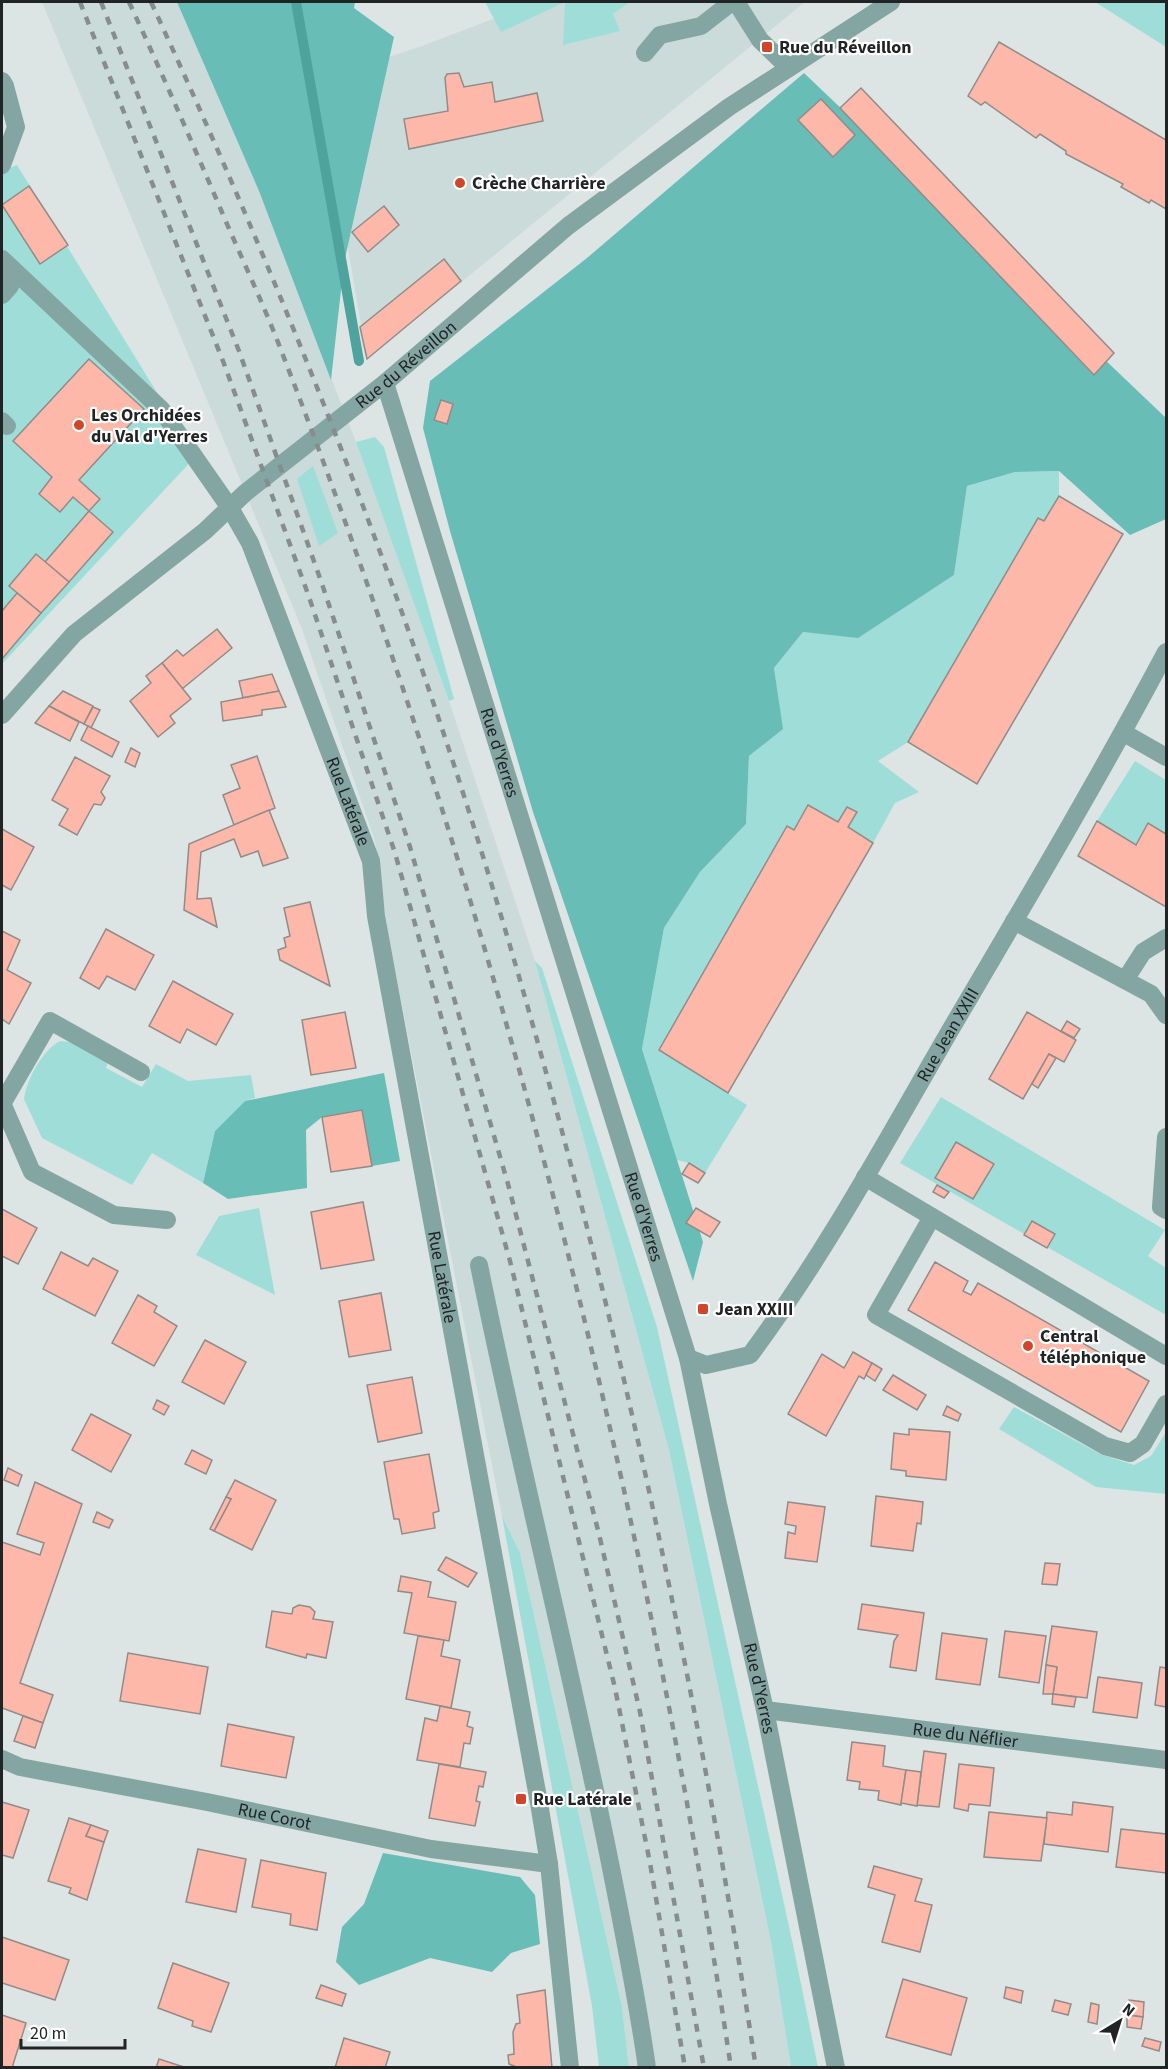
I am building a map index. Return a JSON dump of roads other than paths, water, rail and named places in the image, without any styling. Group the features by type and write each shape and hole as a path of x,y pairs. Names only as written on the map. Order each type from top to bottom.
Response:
{"street":[{"path":"645,53 660,35 701,26 734,2 760,40 789,68"},
{"name":"Rue du Réveillon","path":"2,715 74,634 254,486 385,383 568,226 729,107 891,2"},
{"path":"2,81 16,127 2,165"},
{"name":"Rue Latérale","path":"2,295 10,286 2,258 160,409 230,508 250,543 371,861 375,916 549,1863 570,2067"},
{"name":"Rue d'Yerres","path":"385,383 688,1358 718,1504 765,1710 836,2067"},
{"name":"Rue Jean XXIII","path":"688,1358 706,1365 750,1355 816,1260 1124,733 1167,652"},
{"path":"1124,733 1167,757"},
{"path":"1014,921 1151,994 1167,1015"},
{"path":"1125,980 1143,952 1167,938"},
{"path":"141,1072 50,1021 2,1103 32,1172 114,1215 167,1220"},
{"path":"1167,1137 1161,1207 1167,1210"},
{"path":"865,1177 1167,1356"},
{"path":"932,1217 876,1315 1114,1448 1130,1453 1143,1444 1167,1404"},
{"path":"478,1265 508,1410 534,1509 593,1778 639,2011 647,2067"},
{"name":"Rue du Néflier","path":"765,1710 1167,1760"},
{"name":"Rue Corot","path":"2,1759 20,1767 207,1802 431,1849 549,1863"}],"waterway":[{"path":"296,2 359,361"}],"railway":[{"path":"80,2 223,361 308,594 395,853 510,1261 615,1688 650,1863 685,2068"},
{"path":"101,2 239,351 321,581 410,847 508,1184 599,1534 640,1712 704,2068"},
{"path":"129,2 281,350 358,558 429,769 494,982 553,1196 606,1412 654,1630 695,1849 731,2068"},
{"path":"151,2 235,190 352,477 422,670 504,927 593,1249 631,1412 700,1739 756,2068"}],"place":[{"name":"Rue du Réveillon","path":"767,47"},
{"name":"Crèche Charrière","path":"460,183"},
{"name":"Les Orchidées du Val d'Yerres","path":"79,425"},
{"name":"Jean XXIII","path":"703,1309"},
{"name":"Central téléphonique","path":"1028,1346"},
{"name":"Rue Latérale","path":"521,1799"}]}
